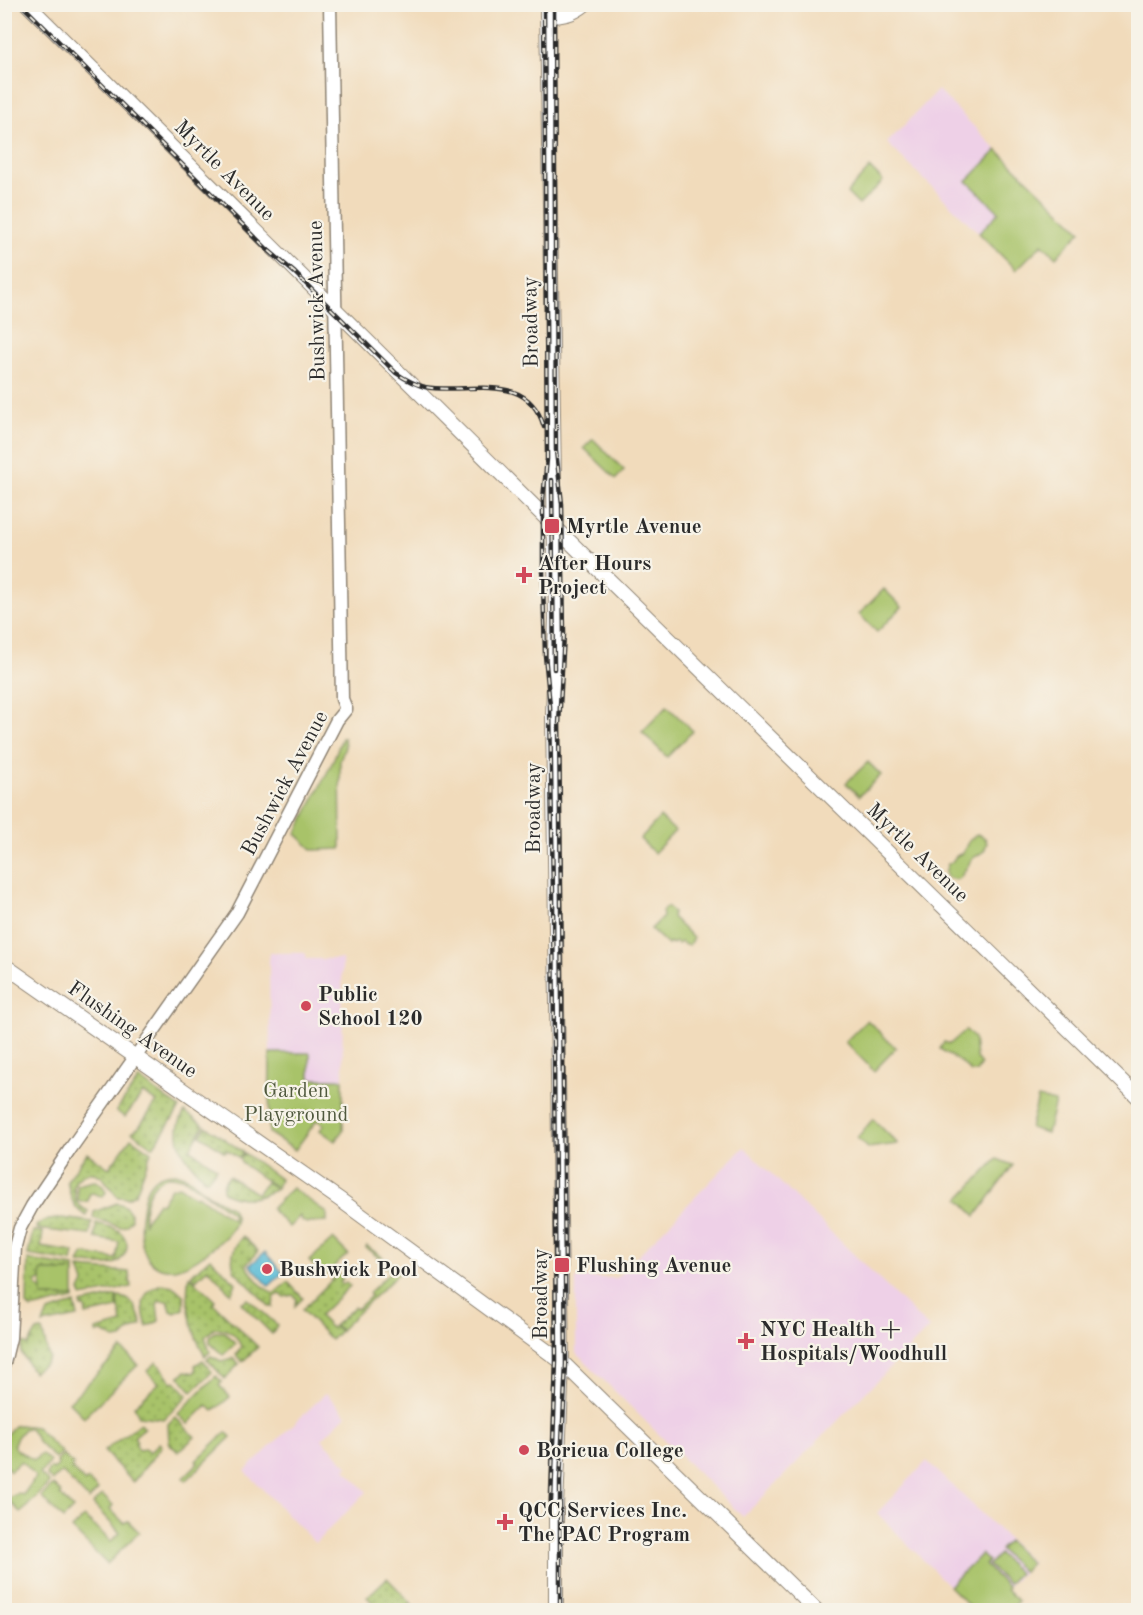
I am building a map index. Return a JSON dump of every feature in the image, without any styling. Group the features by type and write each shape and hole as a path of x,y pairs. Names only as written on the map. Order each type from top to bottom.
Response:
{"main road":[{"name":"Myrtle Avenue","path":"27,4 555,527 1138,1097"},
{"name":"Bushwick Avenue","path":"4,1363 10,1338 15,1247 20,1228 32,1206 242,906 337,720 346,709 342,699 330,4"},
{"path":"547,10 567,15 585,4"},
{"name":"Broadway","path":"547,10 550,344 555,527 556,619 553,715 562,1362 556,1507 556,1611"},
{"name":"Flushing Avenue","path":"4,965 351,1207 562,1362 816,1611"}],"shaded area":[{"path":"938,90 997,150 967,181 999,213 979,233 887,143"},
{"name":"Public School 120","path":"269,953 305,953 305,959 342,959 343,1079 310,1079 310,1053 270,1053"},
{"name":"NYC Health + Hospitals/Woodhull","path":"744,1147 929,1328 743,1517 576,1353 576,1278 616,1278"},
{"path":"326,1393 346,1415 322,1439 348,1466 345,1469 367,1492 315,1543 245,1471"},
{"path":"927,1461 1033,1563 1007,1587 984,1565 981,1554 949,1586 877,1513"}],"green space":[{"path":"997,150 1081,231 1056,257 1042,244 1016,270 979,233 999,212 967,181"},
{"path":"870,168 883,181 859,205 847,193"},
{"path":"593,439 624,470 616,479 584,448"},
{"path":"884,589 902,607 877,632 859,614"},
{"path":"667,706 693,731 667,757 642,732"},
{"path":"344,738 345,747 340,761 341,849 313,850 296,834"},
{"path":"868,762 881,775 859,796 846,783"},
{"path":"660,817 675,831 654,853 640,839"},
{"path":"977,834 985,838 987,843 984,851 972,859 960,878 955,880 947,877 945,873 948,864 963,853 969,840"},
{"path":"667,907 673,912 672,917 693,938 689,945 670,942 668,945 651,929 663,917 662,911"},
{"path":"867,1020 896,1048 874,1071 845,1042"},
{"path":"966,1030 974,1038 976,1058 981,1064 976,1072 971,1072 962,1063 940,1049 944,1042 950,1044"},
{"name":"Garden Playground","path":"270,1053 310,1053 310,1079 343,1079 343,1130 335,1141 320,1130 324,1125 317,1120 295,1150 269,1133"},
{"path":"139,1079 180,1108 153,1147 132,1132 139,1127 157,1102 143,1093 125,1117 116,1111"},
{"path":"1038,1098 1055,1102 1047,1133 1030,1128"},
{"path":"185,1112 204,1125 190,1149 217,1168 208,1179 205,1179 191,1164 178,1140 180,1122"},
{"path":"873,1119 898,1144 868,1148 857,1138"},
{"path":"206,1126 243,1152 239,1158 227,1150 225,1152 200,1135"},
{"path":"131,1138 151,1152 136,1193 128,1198 118,1197 102,1177 86,1173 76,1180 73,1190 75,1190 78,1203 88,1211 87,1216 82,1213 72,1201 67,1181 87,1153 109,1168"},
{"path":"244,1153 280,1179 277,1188 241,1163 240,1159"},
{"path":"997,1159 1013,1165 976,1216 959,1199"},
{"path":"175,1173 187,1177 209,1195 232,1208 236,1219 228,1234 206,1253 190,1264 176,1269 164,1269 154,1264 146,1256 142,1243 140,1228 143,1200 152,1181 164,1174","holes":["172,1176 185,1179 232,1213 233,1220 197,1195 195,1197 179,1186 171,1188 161,1204 158,1202 144,1223 146,1200 153,1187 164,1178"]},
{"path":"229,1176 257,1194 266,1182 276,1189 256,1197 237,1197 223,1192 224,1183"},
{"path":"93,1181 104,1188 106,1192 103,1197 93,1193 89,1194 88,1201 78,1200 77,1185"},
{"path":"292,1188 327,1213 327,1222 307,1223 302,1221 300,1216 289,1227 271,1209"},
{"path":"117,1203 129,1211 131,1220 126,1226 120,1227 93,1218 94,1212"},
{"path":"62,1218 92,1222 90,1235 37,1229 36,1226 43,1221"},
{"path":"96,1223 111,1227 124,1236 126,1252 119,1261 108,1265 79,1263 84,1254 116,1259 119,1242 95,1238"},
{"path":"33,1231 43,1232 41,1247 74,1252 72,1262 28,1255"},
{"path":"243,1236 258,1251 246,1265 258,1282 273,1294 288,1282 303,1298 295,1306 297,1299 293,1295 284,1297 280,1294 274,1297 273,1307 270,1307 234,1270 232,1260 234,1252"},
{"path":"333,1239 348,1254 324,1276 309,1261"},
{"path":"367,1246 401,1271 340,1330 335,1325 354,1307 357,1309 371,1296 369,1293 391,1271 366,1248"},
{"path":"210,1258 236,1283 231,1294 208,1268 196,1280 191,1275"},
{"path":"28,1260 74,1267 74,1271 42,1271 42,1278 36,1283 37,1287 42,1290 42,1297 74,1297 74,1299 31,1309 27,1305"},
{"path":"79,1268 129,1272 131,1287 82,1297 80,1291 84,1283"},
{"path":"41,1271 74,1271 74,1297 42,1297"},
{"path":"338,1274 343,1278 340,1282 342,1285 346,1282 350,1286 319,1316 331,1328 334,1326 340,1331 331,1340 302,1310"},
{"path":"189,1276 215,1300 213,1303 258,1347 242,1362 236,1355 241,1347 237,1339 231,1333 219,1328 215,1328 205,1337 210,1352 205,1356 196,1338 190,1317"},
{"path":"162,1284 173,1286 184,1296 184,1309 175,1313 171,1311 168,1301 159,1301 157,1304 159,1321 147,1327 144,1301 149,1291"},
{"path":"116,1296 118,1308 86,1315 85,1307 81,1304"},
{"path":"117,1297 132,1302 142,1325 122,1338 114,1339 103,1332 96,1333 96,1330 122,1323"},
{"path":"248,1299 277,1325 272,1334 241,1303"},
{"path":"75,1304 78,1317 43,1324 48,1312"},
{"path":"42,1330 49,1358 33,1372 21,1353 23,1343 28,1345 37,1331"},
{"path":"215,1332 225,1332 236,1343 223,1355 210,1343 210,1337"},
{"path":"122,1349 138,1365 84,1417 69,1402"},
{"path":"211,1356 221,1361 234,1358 239,1364 225,1379 207,1359"},
{"path":"203,1360 212,1372 192,1392 179,1376 186,1371 194,1373 195,1365"},
{"path":"157,1362 172,1382 175,1381 188,1395 164,1419 139,1416 134,1406 159,1383 147,1371"},
{"path":"216,1376 222,1382 219,1385 230,1397 213,1411 207,1405 188,1424 178,1414"},
{"path":"175,1417 195,1437 178,1452 169,1443 168,1424"},
{"path":"140,1423 144,1428 134,1437 138,1450 145,1449 149,1453 159,1443 162,1446 133,1482 104,1451"},
{"path":"14,1426 36,1427 62,1453 55,1459 37,1441 29,1428 24,1429 18,1436 14,1445 18,1451 34,1460 42,1454 50,1461 40,1474 49,1483 21,1513 7,1499 19,1493 23,1495 36,1477 21,1461 10,1471 5,1464 5,1436"},
{"path":"226,1432 231,1437 186,1481 183,1478 198,1463 196,1461"},
{"path":"63,1455 74,1465 71,1468 85,1482 88,1480 98,1490 89,1500 62,1472 52,1481 47,1476 48,1470 51,1468 53,1470 58,1465 57,1462"},
{"path":"53,1485 73,1509 63,1519 41,1497"},
{"path":"102,1495 113,1505 110,1509 124,1523 128,1521 139,1532 107,1564 72,1529 84,1517 111,1541 120,1533 93,1504"},
{"path":"1008,1541 1031,1563 1023,1572 1000,1550"},
{"path":"981,1554 988,1561 985,1565 1018,1601 1009,1610 973,1610 949,1586"},
{"path":"999,1554 1019,1573 1008,1584 988,1565"},
{"path":"387,1578 412,1604 405,1610 380,1610 367,1597"}],"water":[{"name":"Bushwick Pool","path":"265,1252 283,1273 269,1286 250,1265"}],"railway":[{"path":"21,4 267,249 295,273 396,373 425,387 494,388 510,391 524,397 536,409 544,427"},
{"path":"544,4 547,459 543,499 543,583 545,655 550,706 556,1361 551,1501"},
{"path":"554,4 556,451 562,504 564,634 559,724 566,1364 560,1481 560,1610"},
{"path":"552,480 554,669"}],"place":[{"name":"Myrtle Avenue","path":"552,526"},
{"name":"After Hours Project","path":"524,575"},
{"name":"Public School 120","path":"306,1006"},
{"name":"Flushing Avenue","path":"562,1265"},
{"name":"Bushwick Pool","path":"267,1269"},
{"name":"NYC Health + Hospitals/Woodhull","path":"746,1341"},
{"name":"Boricua College","path":"524,1450"},
{"name":"QCC Services Inc. The PAC Program","path":"505,1522"}]}
